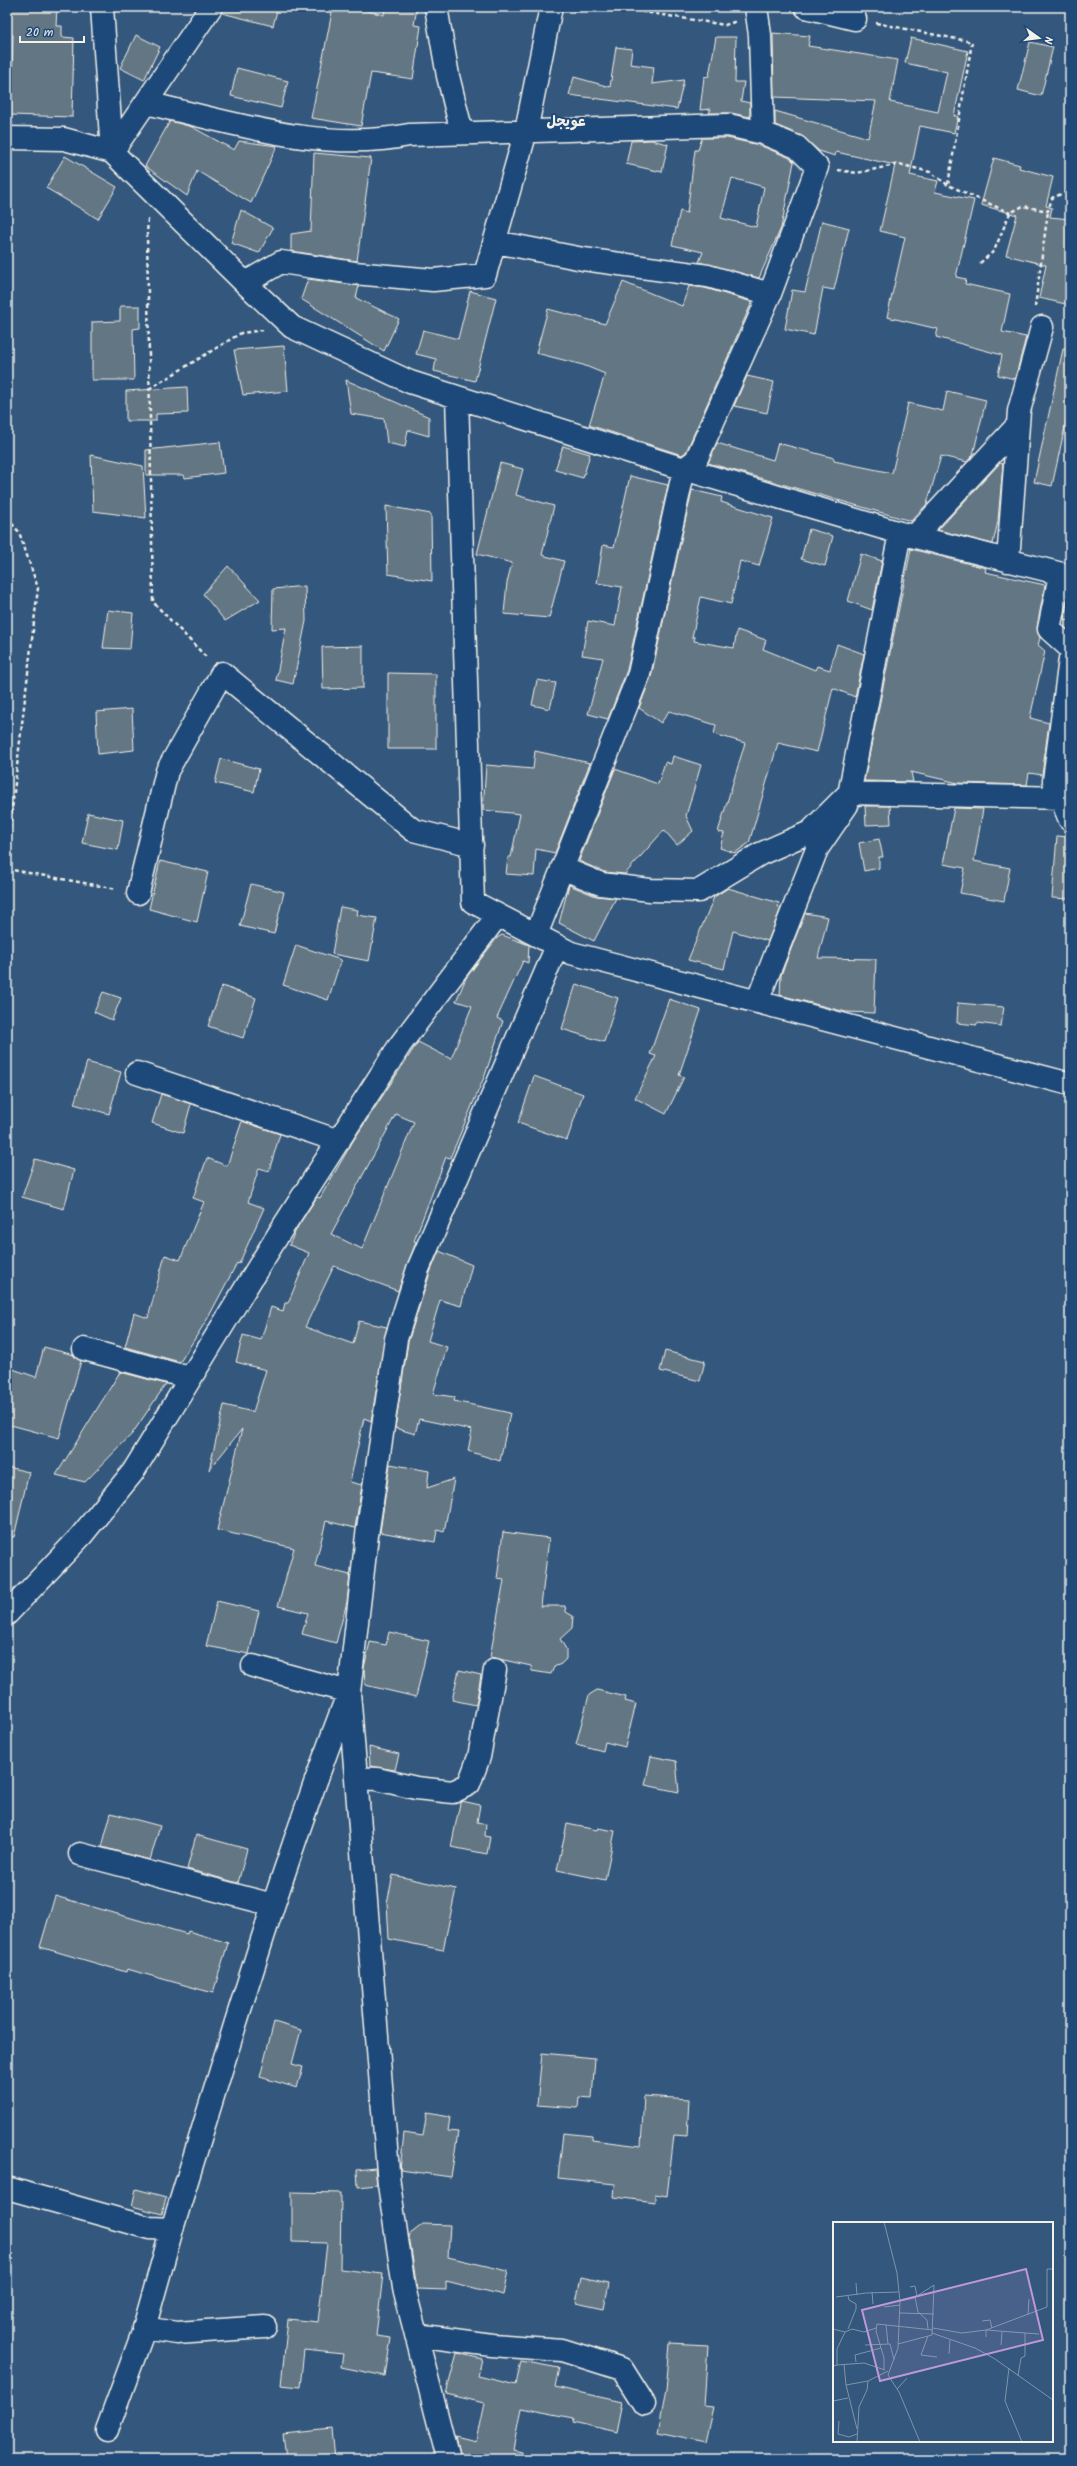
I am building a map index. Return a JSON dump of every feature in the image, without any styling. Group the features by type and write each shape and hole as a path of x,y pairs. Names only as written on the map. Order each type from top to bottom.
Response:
{"street":[{"path":"102,7 112,152"},
{"path":"112,152 211,7"},
{"path":"436,7 448,76 462,133"},
{"path":"806,7 855,19"},
{"path":"245,283 281,262 354,273 433,280 485,275 496,242 526,131 550,10"},
{"path":"757,10 763,132"},
{"path":"146,103 308,139 379,141 409,135 728,125 763,132 797,147 817,167 770,294 696,460 684,469 639,674 536,935"},
{"path":"7,138 64,139 112,152 245,283 292,327 410,382 684,469 907,535 1065,575 1049,629 1070,648"},
{"path":"496,242 583,259 708,276 770,294"},
{"path":"1008,561 1019,411 1042,328"},
{"path":"457,397 473,902 571,953 1070,1084"},
{"path":"756,1002 817,849 847,805 907,535 1018,426"},
{"path":"1070,659 1054,781 1070,820"},
{"path":"138,893 167,771 222,673 413,830 472,845"},
{"path":"562,868 601,884 650,890 699,891 760,854 810,832 849,793 1062,798"},
{"path":"7,1614 81,1536 133,1472 190,1378 400,1045 498,914"},
{"path":"448,2459 404,2288 389,2184 349,1692 367,1535 396,1339 418,1268 557,946"},
{"path":"137,1073 339,1141"},
{"path":"84,1348 190,1378"},
{"path":"253,1666 349,1692"},
{"path":"356,1778 377,1779 416,1788 453,1792 469,1784 479,1757 495,1670"},
{"path":"107,2430 143,2328 172,2229 273,1905 314,1782 349,1692"},
{"path":"80,1854 273,1905"},
{"path":"7,2188 150,2228 172,2229"},
{"path":"143,2328 178,2333 265,2327"},
{"path":"416,2335 492,2345 562,2350 622,2369 644,2404"}],"path":[{"path":"550,10 613,7 725,25 757,10"},
{"path":"855,19 972,42 948,185"},
{"path":"817,167 858,173 899,164 930,172 948,185 1010,212"},
{"path":"1042,328 1034,320 1048,211 1052,198 1070,190"},
{"path":"152,191 147,234 153,602 222,673"},
{"path":"980,263 994,251 1010,212 1023,206 1048,211"},
{"path":"149,389 241,333 292,327"},
{"path":"7,518 19,532 38,588 7,851"},
{"path":"7,869 138,893"}],"building":[{"path":"7,7 57,7 56,26 62,26 62,37 74,38 72,117 11,115 13,35 7,35"},
{"path":"223,7 278,7 273,26 222,13"},
{"path":"333,7 351,7 384,15 385,7 417,7 414,25 421,26 413,79 371,73 361,126 311,118"},
{"path":"773,33 810,36 808,46 898,60 890,102 938,112 947,72 905,63 911,38 968,51 954,116 958,116 954,133 920,126 910,175 938,181 935,192 974,200 956,277 966,279 965,284 1010,294 1002,332 1026,337 1015,379 998,375 1002,355 936,337 938,329 887,317 905,237 880,231 895,165 836,152 835,156 819,151 802,136 775,125 775,111 868,138 876,101 774,97"},
{"path":"136,35 160,47 144,80 120,68"},
{"path":"716,37 736,37 735,82 744,82 741,101 750,103 750,117 731,113 709,113 711,109 700,110 704,77 709,76"},
{"path":"1030,42 1053,47 1041,96 1018,90"},
{"path":"616,47 632,49 630,64 654,67 652,84 684,80 677,109 569,95 574,77 610,87"},
{"path":"237,68 288,81 281,108 231,96"},
{"path":"170,121 192,127 234,150 239,141 277,146 251,203 197,171 187,196 145,166"},
{"path":"702,138 727,138 759,145 790,158 794,162 781,228 759,278 699,262 703,252 672,245 680,211 687,213 695,150 698,150","holes":["732,178 764,187 756,227 721,218"]},
{"path":"651,140 668,144 662,172 626,164 631,141"},
{"path":"314,153 371,158 357,261 291,251 291,234 311,231"},
{"path":"65,156 117,187 98,219 46,188"},
{"path":"994,158 1020,165 1019,168 1053,177 1046,206 1052,208 1050,217 1070,219 1070,305 1039,298 1046,265 1006,255 1017,215 981,205"},
{"path":"241,210 273,228 259,253 231,243"},
{"path":"822,221 849,228 834,290 823,288 814,335 785,329 792,290 805,292"},
{"path":"308,279 359,286 356,298 399,319 384,351 301,299"},
{"path":"623,282 682,306 689,286 705,288 752,302 686,452 682,455 589,425 605,374 583,365 536,353 548,309 605,324"},
{"path":"470,291 496,298 475,381 434,371 436,359 416,354 423,330 458,339"},
{"path":"120,306 140,306 140,328 133,329 134,380 92,380 92,322 120,321"},
{"path":"284,346 288,391 243,395 234,350"},
{"path":"1063,349 1070,350 1070,404 1052,486 1034,482"},
{"path":"747,376 774,382 767,413 734,406"},
{"path":"346,380 429,417 429,436 408,430 405,447 387,443 384,419 351,414"},
{"path":"187,387 188,413 156,414 156,421 126,421 126,391"},
{"path":"947,391 986,400 973,455 967,462 941,456 927,504 911,521 708,463 717,443 773,460 778,443 834,458 834,461 892,473 908,403 943,411"},
{"path":"220,442 224,473 185,478 184,475 146,475 146,450"},
{"path":"563,446 590,454 583,478 555,470"},
{"path":"91,455 143,466 146,518 93,511"},
{"path":"500,463 523,469 516,495 554,506 542,555 564,561 549,618 504,614 507,582 512,563 477,554"},
{"path":"1000,463 1003,464 998,521 993,544 938,530"},
{"path":"630,476 668,485 627,670 608,719 588,714 603,658 582,655 588,621 615,626 622,587 597,583 603,545 614,547"},
{"path":"692,490 722,497 721,502 773,518 759,566 740,561 731,604 701,597 692,637 695,637 694,641 734,648 737,630 766,640 763,649 815,670 817,666 830,670 837,644 864,654 855,697 833,688 817,752 778,743 749,843 735,853 720,848 724,833 718,832 745,743 714,734 716,725 669,711 661,723 639,708 651,677"},
{"path":"386,506 431,514 432,581 388,574"},
{"path":"809,529 833,536 825,566 801,559"},
{"path":"911,549 986,568 985,572 1045,585 1037,627 1040,638 1038,645 1045,651 1030,718 1049,723 1042,775 1029,773 1027,785 958,783 911,772 913,782 864,781"},
{"path":"861,554 882,561 872,610 848,601"},
{"path":"228,566 260,600 225,621 203,594"},
{"path":"305,586 306,621 293,684 276,680 286,628 272,629 273,589"},
{"path":"1070,591 1070,621 1064,619"},
{"path":"108,610 133,613 130,649 103,648"},
{"path":"363,646 363,688 323,689 322,647"},
{"path":"388,673 436,674 436,749 388,749"},
{"path":"537,680 556,683 550,709 532,705"},
{"path":"132,709 134,750 98,754 96,712"},
{"path":"535,751 590,763 555,853 536,849 534,876 506,874 508,857 511,857 520,814 483,810 486,765 533,769"},
{"path":"673,756 701,765 686,816 693,831 677,845 664,830 625,874 604,872 579,861 615,769 658,784 665,762 671,764"},
{"path":"221,759 259,769 254,792 215,783"},
{"path":"865,806 890,806 891,824 866,825"},
{"path":"954,808 983,809 974,861 1010,868 1004,901 960,893 965,868 943,864"},
{"path":"88,813 123,820 118,850 82,843"},
{"path":"1057,836 1070,837 1070,899 1052,898"},
{"path":"879,839 883,857 879,857 879,868 864,871 859,843"},
{"path":"160,861 208,872 197,922 149,909"},
{"path":"251,884 284,892 274,934 240,926"},
{"path":"569,885 596,896 616,898 594,941 559,923"},
{"path":"728,888 779,903 778,907 781,908 768,941 733,931 724,969 688,960 714,897"},
{"path":"340,907 358,910 357,915 377,918 369,961 332,954"},
{"path":"805,913 828,917 818,958 876,959 874,1013 846,1012 780,995 781,975"},
{"path":"502,935 529,945 528,963 523,961 497,1018 503,1021 485,1075 450,1158 446,1157 414,1241 416,1242 398,1291 334,1266 305,1327 353,1344 359,1321 387,1327 371,1421 364,1418 350,1482 362,1485 355,1528 326,1521 315,1566 350,1575 347,1602 336,1643 302,1634 308,1613 278,1606 294,1548 217,1530 242,1429 209,1470 224,1405 253,1412 266,1370 236,1362 243,1335 261,1340 271,1307 283,1311 285,1303 288,1303 309,1253 289,1245 298,1226 317,1197 320,1198 353,1141 418,1042 451,1059 472,1006 456,1001 466,978 497,938","holes":["396,1114 414,1122 362,1249 331,1234"]},
{"path":"296,945 341,960 328,1000 283,985"},
{"path":"576,984 618,998 604,1042 562,1029"},
{"path":"222,986 256,998 243,1038 208,1026"},
{"path":"103,992 121,998 112,1020 94,1012"},
{"path":"669,999 701,1010 679,1075 684,1077 666,1114 635,1098 656,1056 650,1054"},
{"path":"958,1003 1004,1007 1001,1026 977,1023 977,1025 957,1023"},
{"path":"87,1062 121,1072 109,1114 74,1104"},
{"path":"534,1076 583,1094 567,1140 518,1123"},
{"path":"161,1094 191,1104 183,1133 152,1123"},
{"path":"242,1121 280,1134 269,1171 259,1168 248,1202 264,1208 239,1264 237,1263 208,1318 180,1362 125,1347 134,1313 148,1318 165,1255 180,1260 204,1202 193,1198 207,1158 227,1166"},
{"path":"35,1159 74,1170 64,1209 22,1197"},
{"path":"439,1251 472,1265 461,1306 440,1300 428,1341 447,1347 433,1394 455,1397 454,1401 510,1413 500,1461 468,1451 472,1430 419,1419 415,1434 395,1428 408,1342 430,1273"},
{"path":"44,1347 74,1355 81,1361 59,1438 7,1424 7,1367 36,1377"},
{"path":"665,1351 705,1361 700,1381 660,1371"},
{"path":"120,1372 166,1384 132,1434 85,1482 56,1475"},
{"path":"390,1464 429,1471 427,1488 454,1479 444,1532 437,1530 435,1542 380,1532"},
{"path":"7,1467 29,1472 14,1537 7,1537"},
{"path":"503,1532 549,1538 541,1606 565,1606 566,1612 573,1616 572,1628 560,1639 566,1649 566,1659 561,1664 554,1667 551,1674 532,1671 531,1666 490,1657 504,1580 497,1579"},
{"path":"217,1601 259,1611 249,1654 206,1646"},
{"path":"389,1632 429,1641 416,1697 365,1685 364,1668 370,1642 386,1645"},
{"path":"459,1670 481,1675 476,1705 452,1700"},
{"path":"597,1690 626,1697 625,1701 636,1704 625,1747 605,1742 603,1751 576,1744 589,1695"},
{"path":"369,1747 399,1754 395,1770 370,1766"},
{"path":"651,1756 676,1761 679,1792 645,1785"},
{"path":"462,1801 480,1805 477,1822 486,1824 485,1836 490,1837 487,1854 451,1847 460,1803"},
{"path":"111,1813 160,1826 150,1860 102,1847"},
{"path":"567,1824 597,1830 598,1828 615,1831 605,1880 557,1870"},
{"path":"196,1835 247,1849 238,1883 187,1869"},
{"path":"393,1875 456,1889 443,1950 389,1939 387,1903"},
{"path":"55,1896 187,1934 188,1931 228,1943 213,1993 127,1969 126,1972 40,1947"},
{"path":"274,2022 301,2030 292,2064 303,2067 297,2088 260,2077"},
{"path":"542,2053 595,2058 592,2098 579,2097 578,2108 537,2105"},
{"path":"644,2096 689,2099 687,2136 674,2135 667,2196 655,2194 655,2202 614,2197 615,2184 558,2178 563,2133 592,2136 592,2140 641,2146"},
{"path":"427,2113 450,2117 448,2131 458,2132 451,2177 400,2170 404,2133 423,2136"},
{"path":"375,2168 377,2185 358,2187 357,2170"},
{"path":"136,2189 166,2197 162,2214 132,2206"},
{"path":"292,2192 341,2193 340,2269 383,2274 376,2336 391,2338 385,2376 341,2367 343,2354 304,2350 300,2387 281,2385 288,2319 318,2322 327,2243 292,2242"},
{"path":"423,2224 450,2225 448,2257 508,2271 503,2295 446,2281 446,2290 417,2289 409,2235"},
{"path":"581,2277 609,2283 604,2309 576,2303"},
{"path":"670,2343 708,2345 704,2406 713,2407 705,2442 658,2432 666,2392"},
{"path":"457,2353 482,2359 478,2376 516,2385 521,2361 559,2368 555,2387 622,2402 616,2432 573,2422 574,2418 521,2408 513,2450 522,2452 522,2459 460,2459 455,2436 476,2441 484,2403 446,2394"},
{"path":"332,2429 335,2459 286,2459 283,2434"}],"district":[{"name":"عويجل","path":"566,121"}]}
